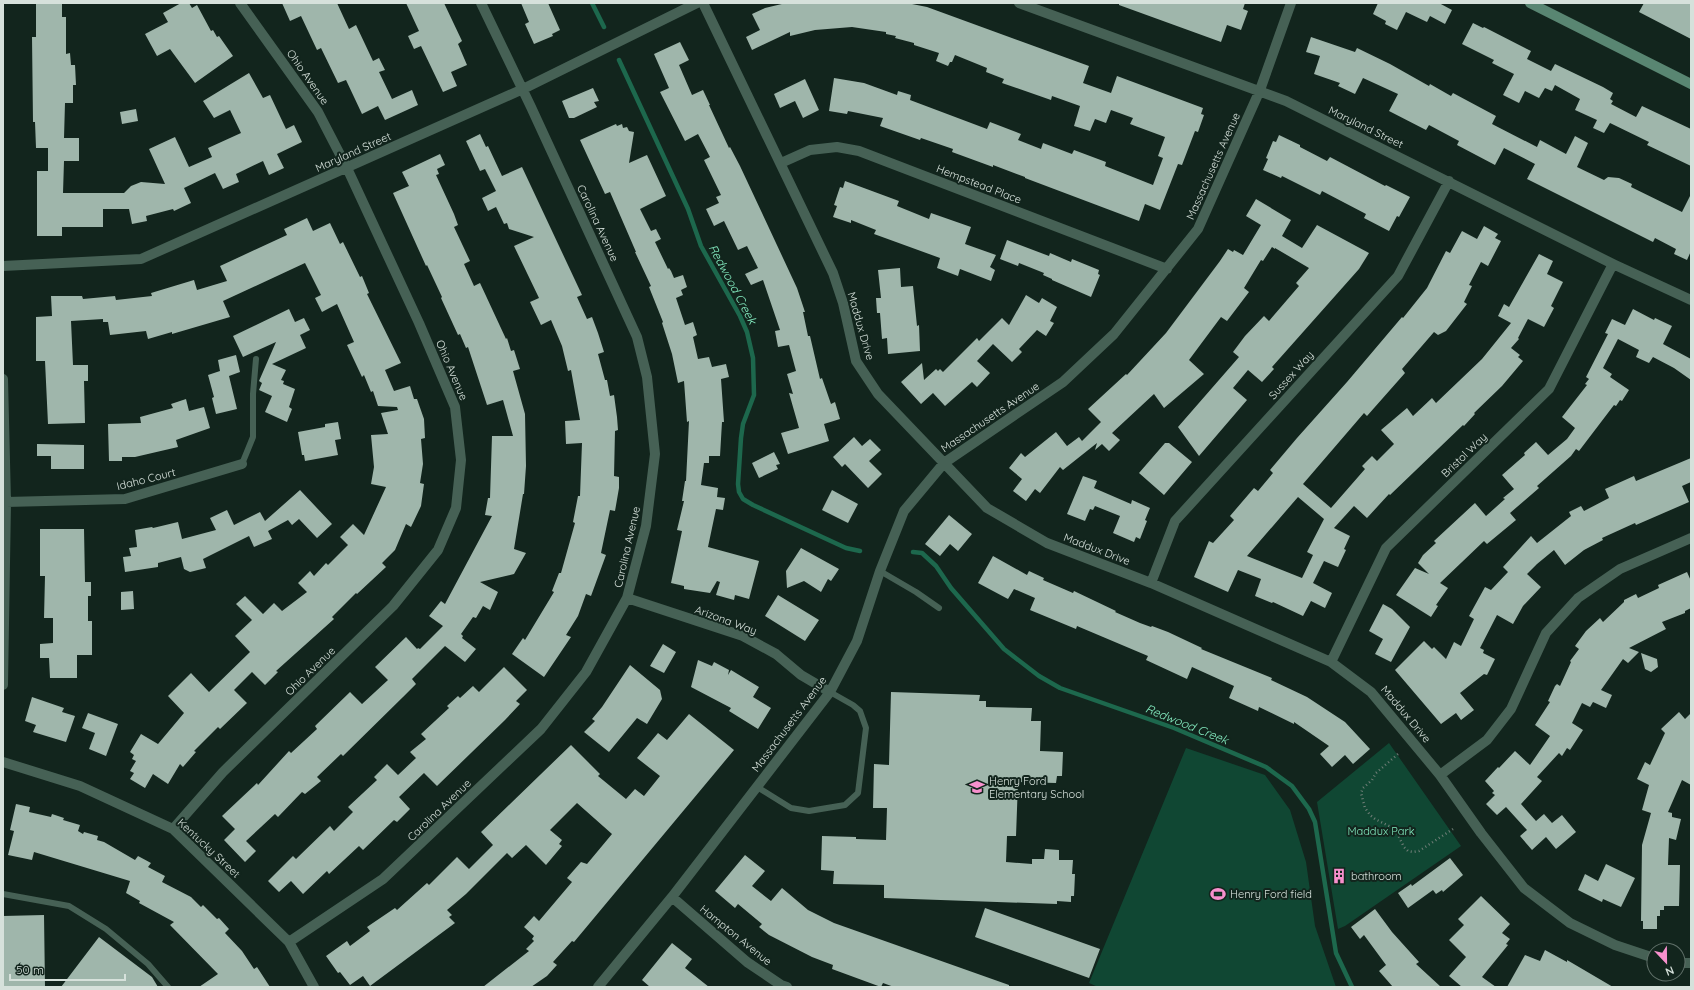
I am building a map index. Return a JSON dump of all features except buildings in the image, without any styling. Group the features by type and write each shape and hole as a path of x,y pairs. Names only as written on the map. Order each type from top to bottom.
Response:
{"main road":[{"path":"1530,3 1691,84"}],"street":[{"name":"Ohio Avenue","path":"173,829 223,772 393,606 438,550 456,508 461,460 455,407 419,323 347,168 318,112 240,3"},
{"name":"Carolina Avenue","path":"289,942 383,879 541,728 586,672 626,598 646,526 655,454 647,377 637,337 523,89 481,3"},
{"name":"Maryland Street","path":"3,266 141,259 523,89 697,3"},
{"name":"Maddux Drive","path":"703,3 781,163 832,273 843,303 856,362 878,394 987,508 1047,543 1150,583 1331,662 1372,692 1440,775 1481,833 1524,888 1570,923 1615,945 1646,955"},
{"name":"Maryland Street","path":"1019,3 1260,90 1286,101 1613,264 1691,300"},
{"name":"Massachusetts Avenue","path":"598,987 672,897 830,692 856,641 880,571 904,511 944,463 1063,382 1114,334 1198,229 1260,90 1291,3"},
{"name":"Hempstead Place","path":"781,163 810,150 837,147 859,151 1167,269"},
{"name":"Sussex Way","path":"1150,583 1175,521 1398,276 1449,181"},
{"name":"Bristol Way","path":"1331,662 1386,548 1549,389 1613,264"},
{"path":"3,379 6,502 3,685"},
{"name":"Idaho Court","path":"6,502 125,499 242,464"},
{"path":"1440,775 1487,740 1511,710 1546,633 1578,598 1620,569 1691,538"},
{"name":"Arizona Way","path":"626,598 743,636 776,654 801,675 830,692"},
{"name":"Kentucky Street","path":"3,762 80,786 173,829 289,942 314,987"},
{"name":"Hampton Avenue","path":"672,897 747,962 781,985 787,987"}],"lane":[{"path":"242,464 253,437 253,394 256,359"},
{"path":"880,571 912,589 939,608"},
{"path":"757,786 791,808 809,812 845,805 858,793 866,728 860,711 853,705 830,692"},
{"path":"3,894 68,906 106,929 148,964 168,987"}],"path":[{"path":"1398,754 1381,767 1372,780 1363,788 1361,793 1362,798 1370,815 1375,820 1395,829 1404,847 1413,852 1419,852 1453,829"}],"green space":[{"name":"Maddux Park","path":"1389,743 1461,846 1345,926 1338,929 1317,802"},
{"name":"Henry Ford field","path":"1186,748 1265,775 1290,810 1306,862 1315,926 1336,987 1098,987 1089,983"}],"waterway":[{"name":"Redwood Creek","path":"592,3 604,27"},
{"name":"Redwood Creek","path":"619,60 688,209 701,246 740,316 747,332 753,358 754,395 743,424 738,484 739,492 743,499 753,505 846,548 860,551"},
{"name":"Redwood Creek","path":"913,552 922,553 936,566 951,588 1004,649 1039,676 1060,688 1174,728 1266,767 1292,786 1309,809 1315,822 1336,953 1352,987"}],"place":[{"name":"Henry Ford Elementary School","path":"977,787"},
{"name":"bathroom","path":"1339,876"},
{"name":"Henry Ford field","path":"1218,894"}]}
